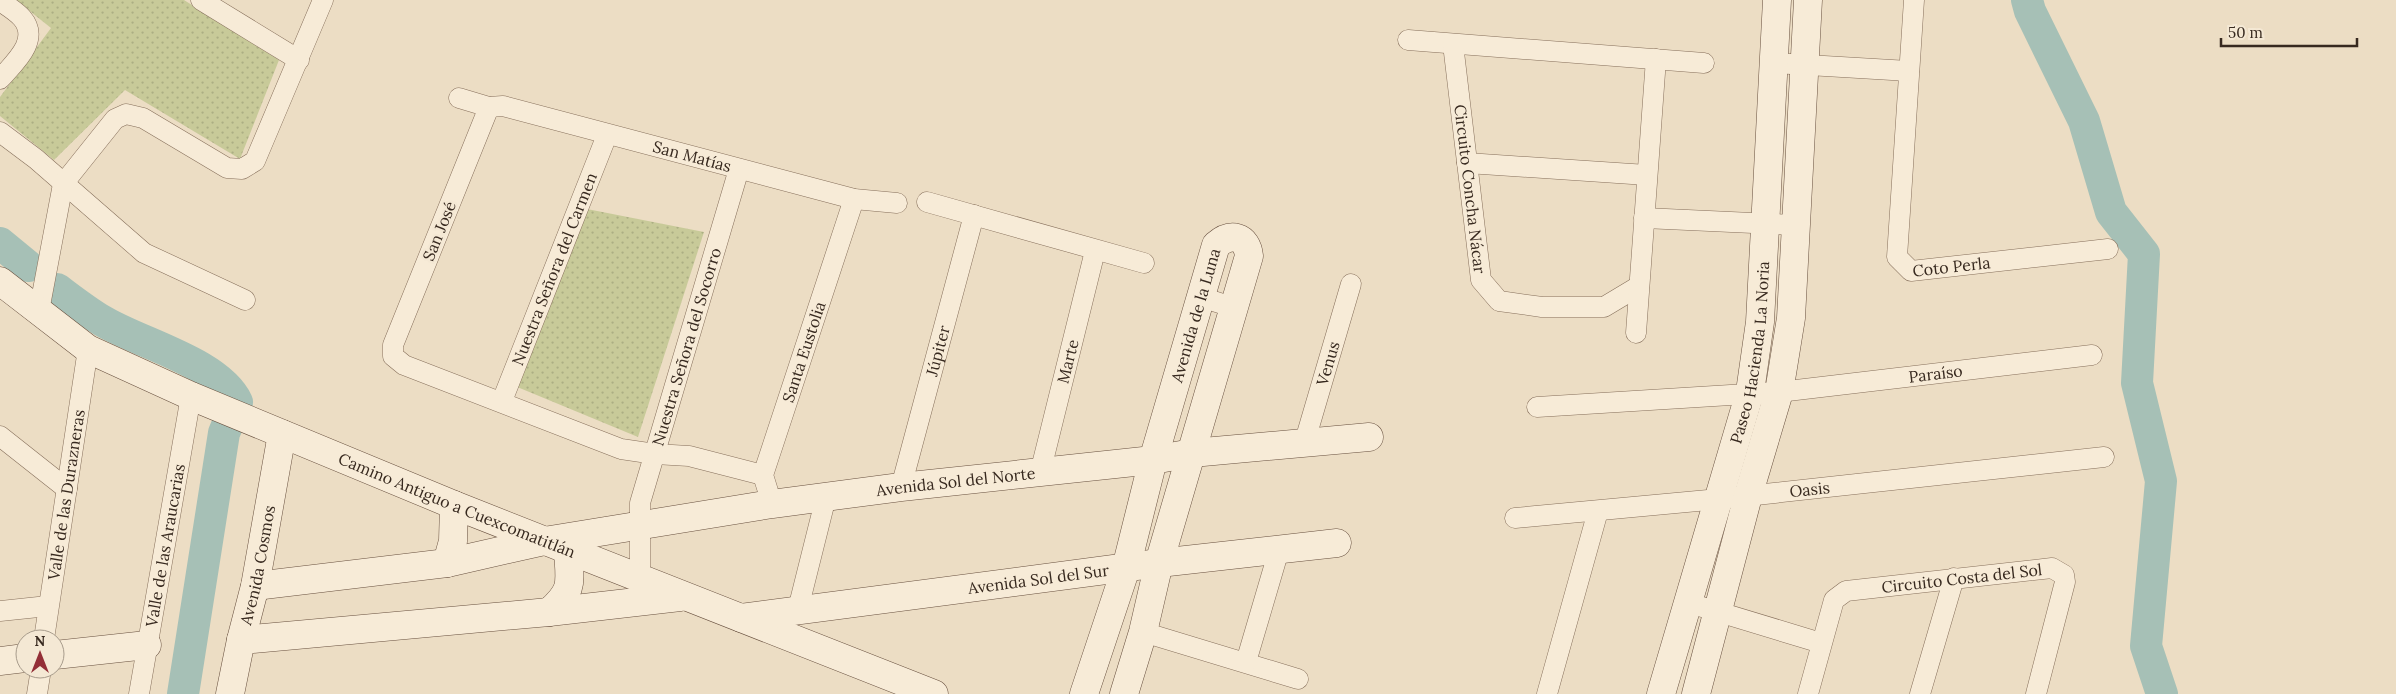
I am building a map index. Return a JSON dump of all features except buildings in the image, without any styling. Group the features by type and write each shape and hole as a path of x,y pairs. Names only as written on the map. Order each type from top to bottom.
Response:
{"street":[{"path":"0,0 22,18 29,31 28,44 0,79"},
{"path":"200,0 299,60"},
{"path":"39,311 63,184 115,119 126,114 143,118 227,168 242,170 255,161 323,0"},
{"name":"Paseo Hacienda La Noria","path":"1661,694 1750,392 1760,322 1777,0"},
{"name":"Paseo Hacienda La Noria","path":"1696,694 1748,496 1779,392 1791,318 1808,0"},
{"name":"Coto Perla","path":"1914,0 1897,257 1911,271 2108,249"},
{"path":"1408,40 1704,63"},
{"name":"Circuito Concha Nácar","path":"1453,44 1481,280 1499,301 1542,307 1604,307 1639,286"},
{"path":"1636,333 1656,59"},
{"path":"1774,63 1909,70"},
{"name":"San Matías","path":"459,98 490,107 503,106 854,199 897,203"},
{"name":"San José","path":"490,107 393,345 393,356 404,365 502,401"},
{"path":"0,132 36,160 144,253 245,300"},
{"name":"Nuestra Señora del Carmen","path":"502,401 608,135"},
{"path":"1467,163 1647,175"},
{"name":"Nuestra Señora del Socorro","path":"640,579 640,503 739,170"},
{"name":"Santa Eustolia","path":"763,475 854,199"},
{"path":"927,202 1095,251 1144,263"},
{"name":"Júpiter","path":"901,487 974,215"},
{"path":"1644,218 1796,225"},
{"name":"Avenida de la Luna","path":"1084,694 1126,568 1153,460 1216,245 1224,238 1234,237 1242,240 1248,246 1249,256 1159,563 1143,632 1124,694"},
{"name":"Marte","path":"1040,473 1095,251"},
{"name":"Camino Antiguo a Cuexcomatitlán","path":"0,281 88,349 191,396 220,406 276,432 454,506 927,693"},
{"name":"Venus","path":"1304,444 1351,284"},
{"path":"1201,297 1234,308"},
{"name":"Valle de las Durazneras","path":"45,629 88,349"},
{"name":"Paraíso","path":"1750,392 1779,392 2092,355"},
{"path":"1537,407 1750,392"},
{"name":"Valle de las Araucarias","path":"139,694 191,396"},
{"path":"502,401 621,449 689,456 763,475 772,504"},
{"name":"Avenida Cosmos","path":"230,694 255,586 276,432"},
{"path":"0,436 67,489"},
{"name":"Avenida Sol del Norte","path":"255,586 447,563 556,546 639,526 772,504 901,487 1153,460 1192,453 1369,437"},
{"name":"Oasis","path":"1515,518 1748,496 2104,457"},
{"path":"798,609 826,497"},
{"path":"447,563 453,541 454,506"},
{"path":"1547,694 1598,511"},
{"name":"Avenida Sol del Sur","path":"740,618 1159,563 1337,543"},
{"path":"549,612 564,598 570,582 556,546"},
{"path":"1246,662 1279,550"},
{"name":"Circuito Costa del Sol","path":"1808,694 1834,600 1846,591 2052,568 2064,575 2063,590 2036,694"},
{"path":"1920,694 1954,578"},
{"path":"241,640 549,612 682,596"},
{"path":"1689,603 1821,643"},
{"path":"0,611 48,606"},
{"path":"1143,632 1298,679"},
{"path":"65,654 147,645"},
{"path":"0,661 15,659"},
{"path":"37,694 39,679"}],"green space":[{"path":"16,0 184,0 279,60 240,159 125,90 54,160 0,116 0,97 51,28"},
{"path":"587,209 704,232 638,437 510,384"}],"waterway":[{"path":"2027,0 2030,11 2084,121 2111,212 2144,254 2137,383 2161,481 2146,646 2162,694"},
{"path":"0,243 28,266"},
{"path":"57,289 101,320 176,355 213,376 227,388 237,402 224,433 183,694"}]}
